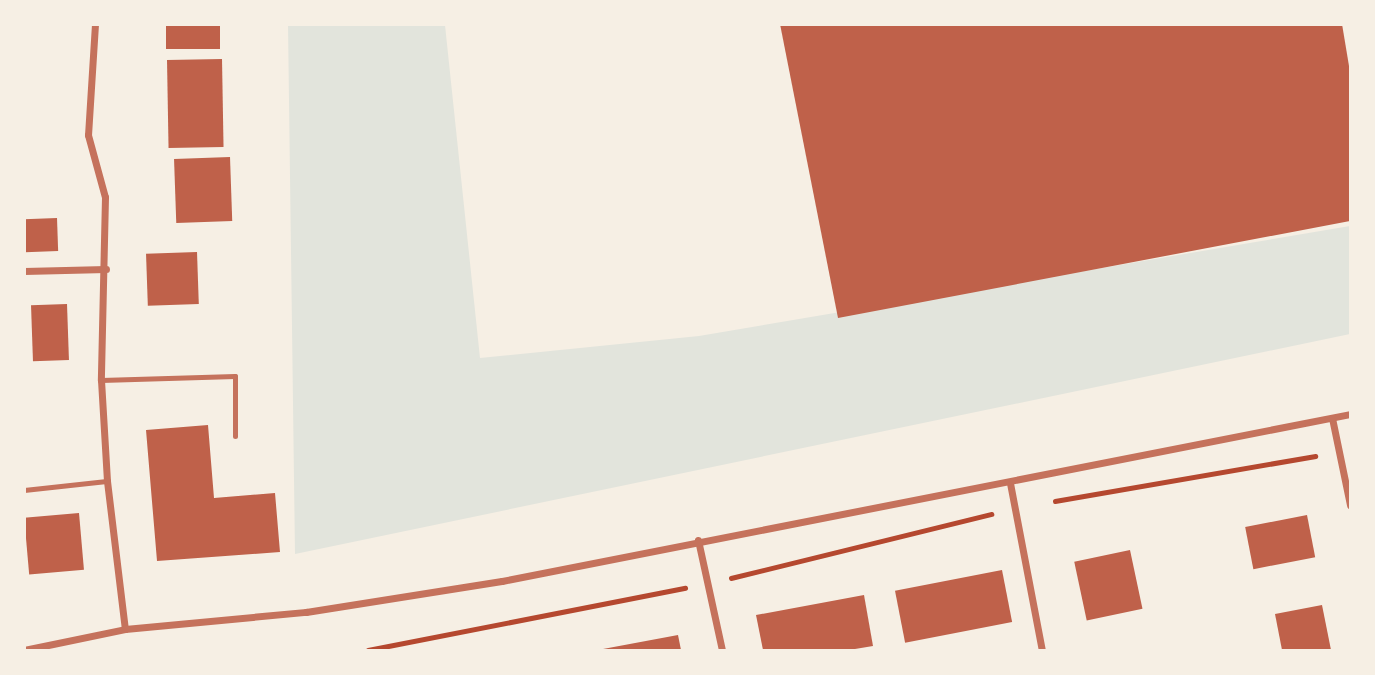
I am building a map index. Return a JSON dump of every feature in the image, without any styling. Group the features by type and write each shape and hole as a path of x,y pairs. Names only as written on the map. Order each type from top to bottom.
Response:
{"street":[{"path":"95,24 88,135 105,197 106,269 101,380 107,481 125,629"},
{"path":"24,271 106,269"},
{"path":"24,650 46,648 125,629 306,612 502,580 698,540 1010,483 1350,414"},
{"path":"1332,418 1350,505"},
{"path":"1010,483 1042,650"},
{"path":"698,540 722,650"}],"lane":[{"path":"101,380 234,376 235,436"},
{"path":"24,490 107,481"}],"path":[{"path":"368,650 708,584 1015,508 1340,452"}],"shaded area":[{"path":"288,25 445,25 480,358 699,336 1350,226 1350,334 295,554"}],"building":[{"path":"166,24 220,24 220,49 166,49"},
{"path":"780,24 1342,24 1350,72 1350,221 838,318"},
{"path":"222,59 224,147 169,148 167,60"},
{"path":"230,157 232,221 176,223 174,159"},
{"path":"57,218 58,251 25,252 24,219"},
{"path":"197,252 199,304 148,306 146,254"},
{"path":"67,304 69,360 33,361 31,305"},
{"path":"208,425 214,498 275,493 280,552 157,561 146,430"},
{"path":"79,513 84,570 29,575 24,518"},
{"path":"1307,515 1315,557 1253,569 1245,527"},
{"path":"1130,550 1142,609 1087,621 1074,562"},
{"path":"1002,570 1012,622 905,643 895,591"},
{"path":"864,595 873,646 849,650 763,650 756,615"},
{"path":"1322,605 1331,650 1282,650 1275,614"},
{"path":"678,635 681,650 603,650 603,649"}]}
